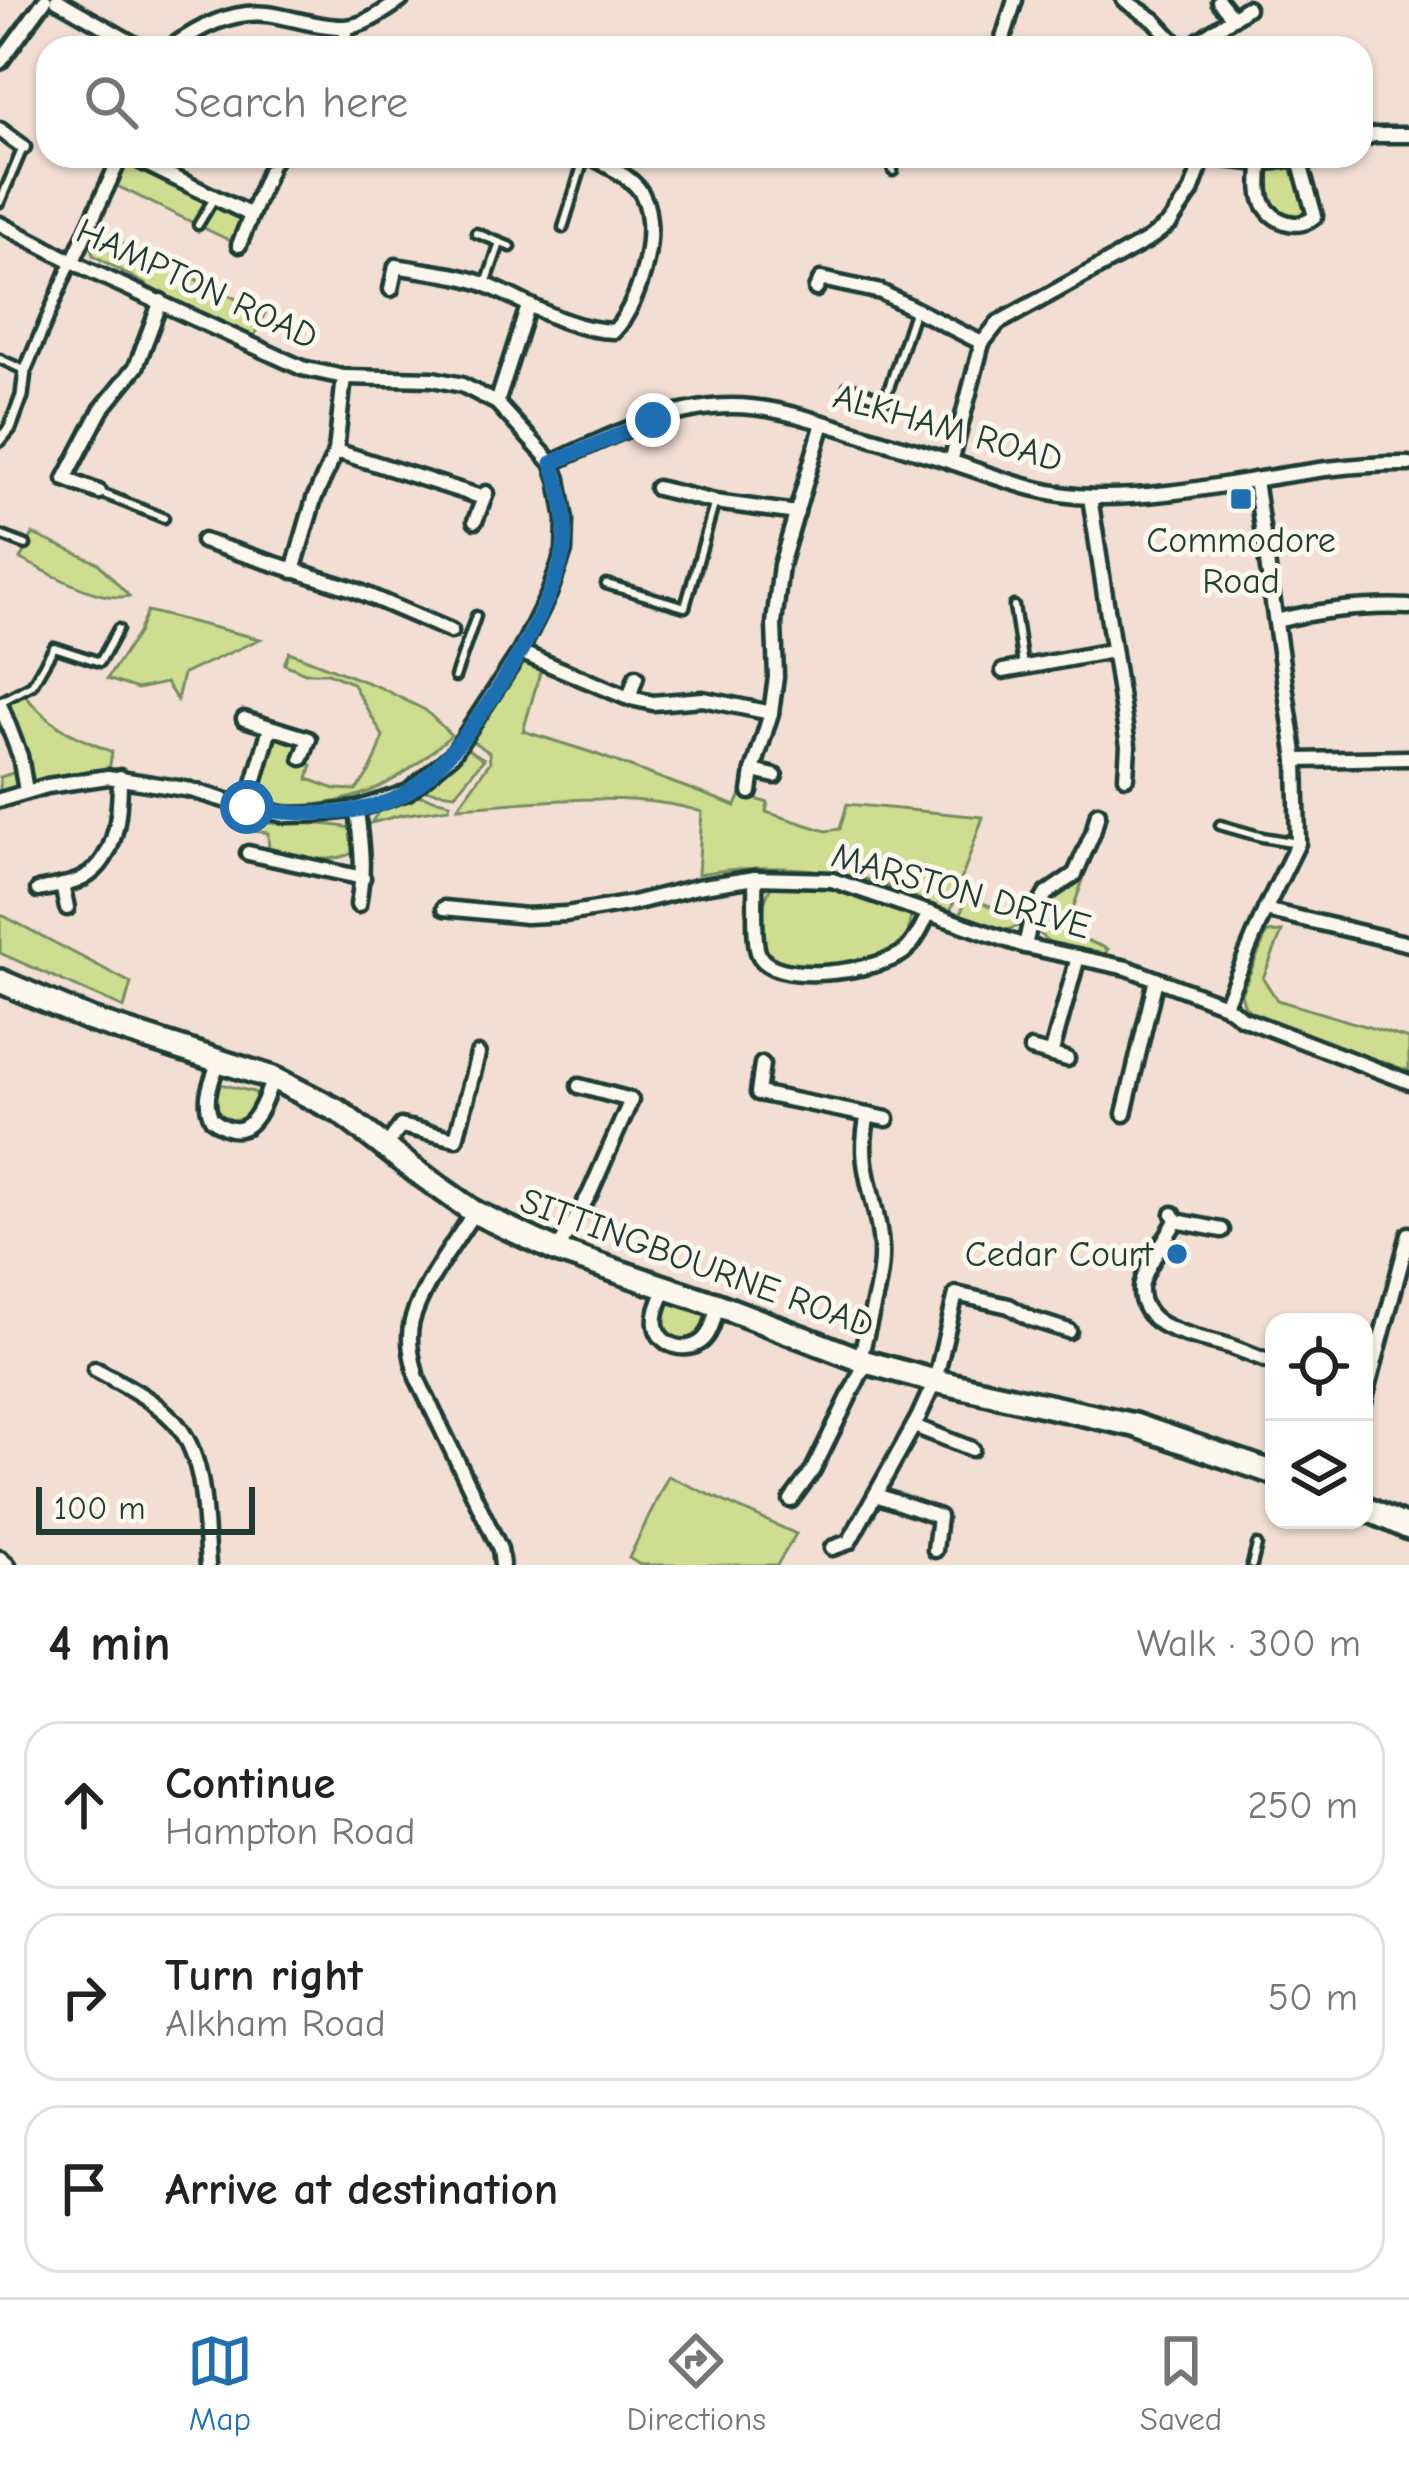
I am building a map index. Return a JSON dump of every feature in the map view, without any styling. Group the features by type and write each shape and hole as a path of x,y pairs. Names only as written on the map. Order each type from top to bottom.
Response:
{"highway":[{"name":"SITTINGBOURNE ROAD","path":"0,981 92,1020 273,1078 340,1112 474,1213 557,1251 718,1305 863,1361 1134,1424 1265,1470"},
{"path":"1373,1512 1409,1528"}],"street":[{"path":"0,62 45,0"},
{"path":"57,0 121,36"},
{"path":"187,36 262,7 346,28 401,0"},
{"path":"1004,36 1015,0"},
{"path":"1124,0 1171,36"},
{"path":"1219,1 1233,18"},
{"path":"1204,36 1247,8"},
{"path":"346,28 346,36"},
{"path":"0,130 23,146"},
{"path":"1373,135 1409,135"},
{"path":"0,440 10,428 26,371 115,168"},
{"path":"155,168 251,215"},
{"path":"391,289 396,266 486,284 593,331 614,331 626,318 650,233 648,208 639,189 609,168"},
{"path":"951,462 982,343 998,322 1148,241 1170,223 1191,192 1200,168"},
{"path":"1262,168 1262,198 1267,209 1298,225 1316,216 1308,168"},
{"path":"239,244 269,172"},
{"name":"HAMPTON ROAD","path":"0,224 317,373 462,385 497,404 552,463"},
{"path":"816,289 821,279 880,292 982,343"},
{"path":"99,492 65,479 101,410 136,367 161,301"},
{"path":"497,404 528,306"},
{"path":"293,571 314,499 336,452 344,377"},
{"name":"ALKHAM ROAD","path":"552,463 653,420 728,406 755,407 823,423 1027,489 1090,497 1167,494 1333,469 1409,464"},
{"path":"750,792 776,677 773,625 781,565 823,423"},
{"path":"336,452 485,495 475,521"},
{"path":"0,800 69,782 120,777 286,814 357,809 408,792 453,754 520,652 550,594 564,550 565,520 552,463"},
{"path":"1225,1005 1298,842 1296,760 1255,480"},
{"path":"657,488 797,513"},
{"path":"1090,497 1127,746 1126,777"},
{"path":"203,541 353,590 451,632"},
{"path":"430,623 438,605"},
{"path":"1276,621 1320,610 1409,607"},
{"path":"1003,671 1112,650"},
{"path":"520,652 629,698 653,703 703,699 771,712"},
{"path":"629,698 636,677"},
{"path":"0,703 20,756 26,791"},
{"path":"244,719 309,739 302,758"},
{"path":"247,807 270,728"},
{"path":"1111,749 1127,746"},
{"path":"1296,760 1409,758"},
{"path":"753,771 775,776"},
{"path":"38,890 90,873 109,850 117,826 120,777"},
{"path":"357,809 363,845 358,905"},
{"path":"1025,946 1030,920 1046,894 1075,874 1100,834 1098,813"},
{"path":"256,850 363,878"},
{"path":"755,878 758,954 766,964 793,974 867,968 885,962 905,952 929,913"},
{"name":"MARSTON DRIVE","path":"444,908 475,919 566,914 755,878 832,880 1025,946 1126,968 1409,1082"},
{"path":"62,885 67,908"},
{"path":"1265,910 1408,942"},
{"path":"1051,1055 1078,957"},
{"path":"1124,1114 1156,979"},
{"path":"1031,1049 1067,1059"},
{"path":"385,1147 401,1126 456,1139 478,1054"},
{"path":"218,1061 206,1105 212,1119 231,1130 250,1124 273,1078"},
{"path":"762,1064 758,1093 887,1118"},
{"path":"557,1251 590,1193 631,1100 579,1086"},
{"path":"791,1500 813,1470 863,1361 881,1255 863,1165 868,1114"},
{"path":"474,1213 424,1294 411,1323 410,1352 417,1378 500,1549 502,1565"},
{"path":"1222,1230 1174,1217 1140,1284 1142,1300 1150,1315 1169,1329 1265,1360"},
{"path":"1373,1366 1409,1234"},
{"path":"666,1287 655,1322 662,1338 677,1347 706,1338 718,1305"},
{"path":"832,1548 849,1542 914,1426 935,1381 956,1294 1010,1306 1031,1319 1070,1331"},
{"path":"95,1369 147,1398 176,1423 195,1457 208,1565"},
{"path":"914,1426 972,1449"},
{"path":"876,1496 939,1517 935,1550"},
{"path":"0,1558 8,1565"}],"lane":[{"path":"0,202 23,146"},
{"path":"269,172 272,168"},
{"path":"563,228 583,168"},
{"path":"198,225 215,197"},
{"path":"476,233 512,248"},
{"path":"486,284 500,243"},
{"path":"848,386 885,400 915,309"},
{"path":"0,358 26,371"},
{"path":"99,492 164,518"},
{"path":"606,584 689,608 715,502"},
{"path":"0,535 26,544"},
{"path":"1014,606 1023,666"},
{"path":"455,677 476,616"},
{"path":"0,703 32,685 54,647 100,662 118,629"},
{"path":"451,632 469,637"},
{"path":"1220,825 1298,842"},
{"path":"1252,1565 1257,1545"}],"green space":[{"path":"115,168 147,168 251,215 239,245 109,182"},
{"path":"1262,168 1301,168 1315,216 1298,225 1267,209"},
{"path":"96,231 265,313 254,336 246,333 240,340 212,317 93,255 91,238"},
{"path":"33,534 98,563 129,596 89,591 20,559"},
{"path":"147,611 260,639 183,674 177,700 166,683 137,689 107,679"},
{"path":"289,652 425,710 451,735 396,778 357,796 294,806 267,798 261,788 262,772 276,738 292,740 297,760 312,765 308,779 335,789 356,790 373,765 383,736 352,683 284,664"},
{"path":"525,662 535,662 541,669 523,731 736,806 741,794 768,803 766,812 826,831 840,829 847,804 983,817 950,912 869,880 828,871 762,868 698,874 702,812 675,805 582,799 458,807 490,762 489,752 472,741"},
{"path":"22,692 62,729 112,752 108,777 0,800 0,777 22,770 0,704"},
{"path":"466,748 484,759 455,794 416,789"},
{"path":"413,794 450,803 449,808 371,823 379,811"},
{"path":"241,821 354,829 353,853 324,859 274,853 269,851 268,833 240,829"},
{"path":"1077,877 1083,880 1066,928 1108,949 1103,956 1056,945 1036,927 1043,907"},
{"path":"786,885 852,892 899,908 911,917 905,952 885,962 793,974 758,954 763,906 770,888"},
{"path":"966,897 1025,919 1004,931 960,916"},
{"path":"0,914 131,983 124,1008 0,953"},
{"path":"1282,932 1263,978 1277,1000 1409,1039 1409,1071 1260,1019 1245,1007 1241,994 1267,933"},
{"path":"216,1083 254,1092 259,1098 245,1121 233,1124 217,1116 212,1104"},
{"path":"672,1299 705,1309 706,1325 696,1339 674,1341 666,1332 662,1312"},
{"path":"668,1476 796,1534 777,1565 640,1565 629,1558"}],"place":[{"name":"Commodore Road","path":"1241,499"},
{"name":"Cedar Court","path":"1177,1254"}],"route":[{"path":"247,807 317,814 392,800 453,754 520,652 550,594 564,550 565,520 552,463 653,420"}]}
